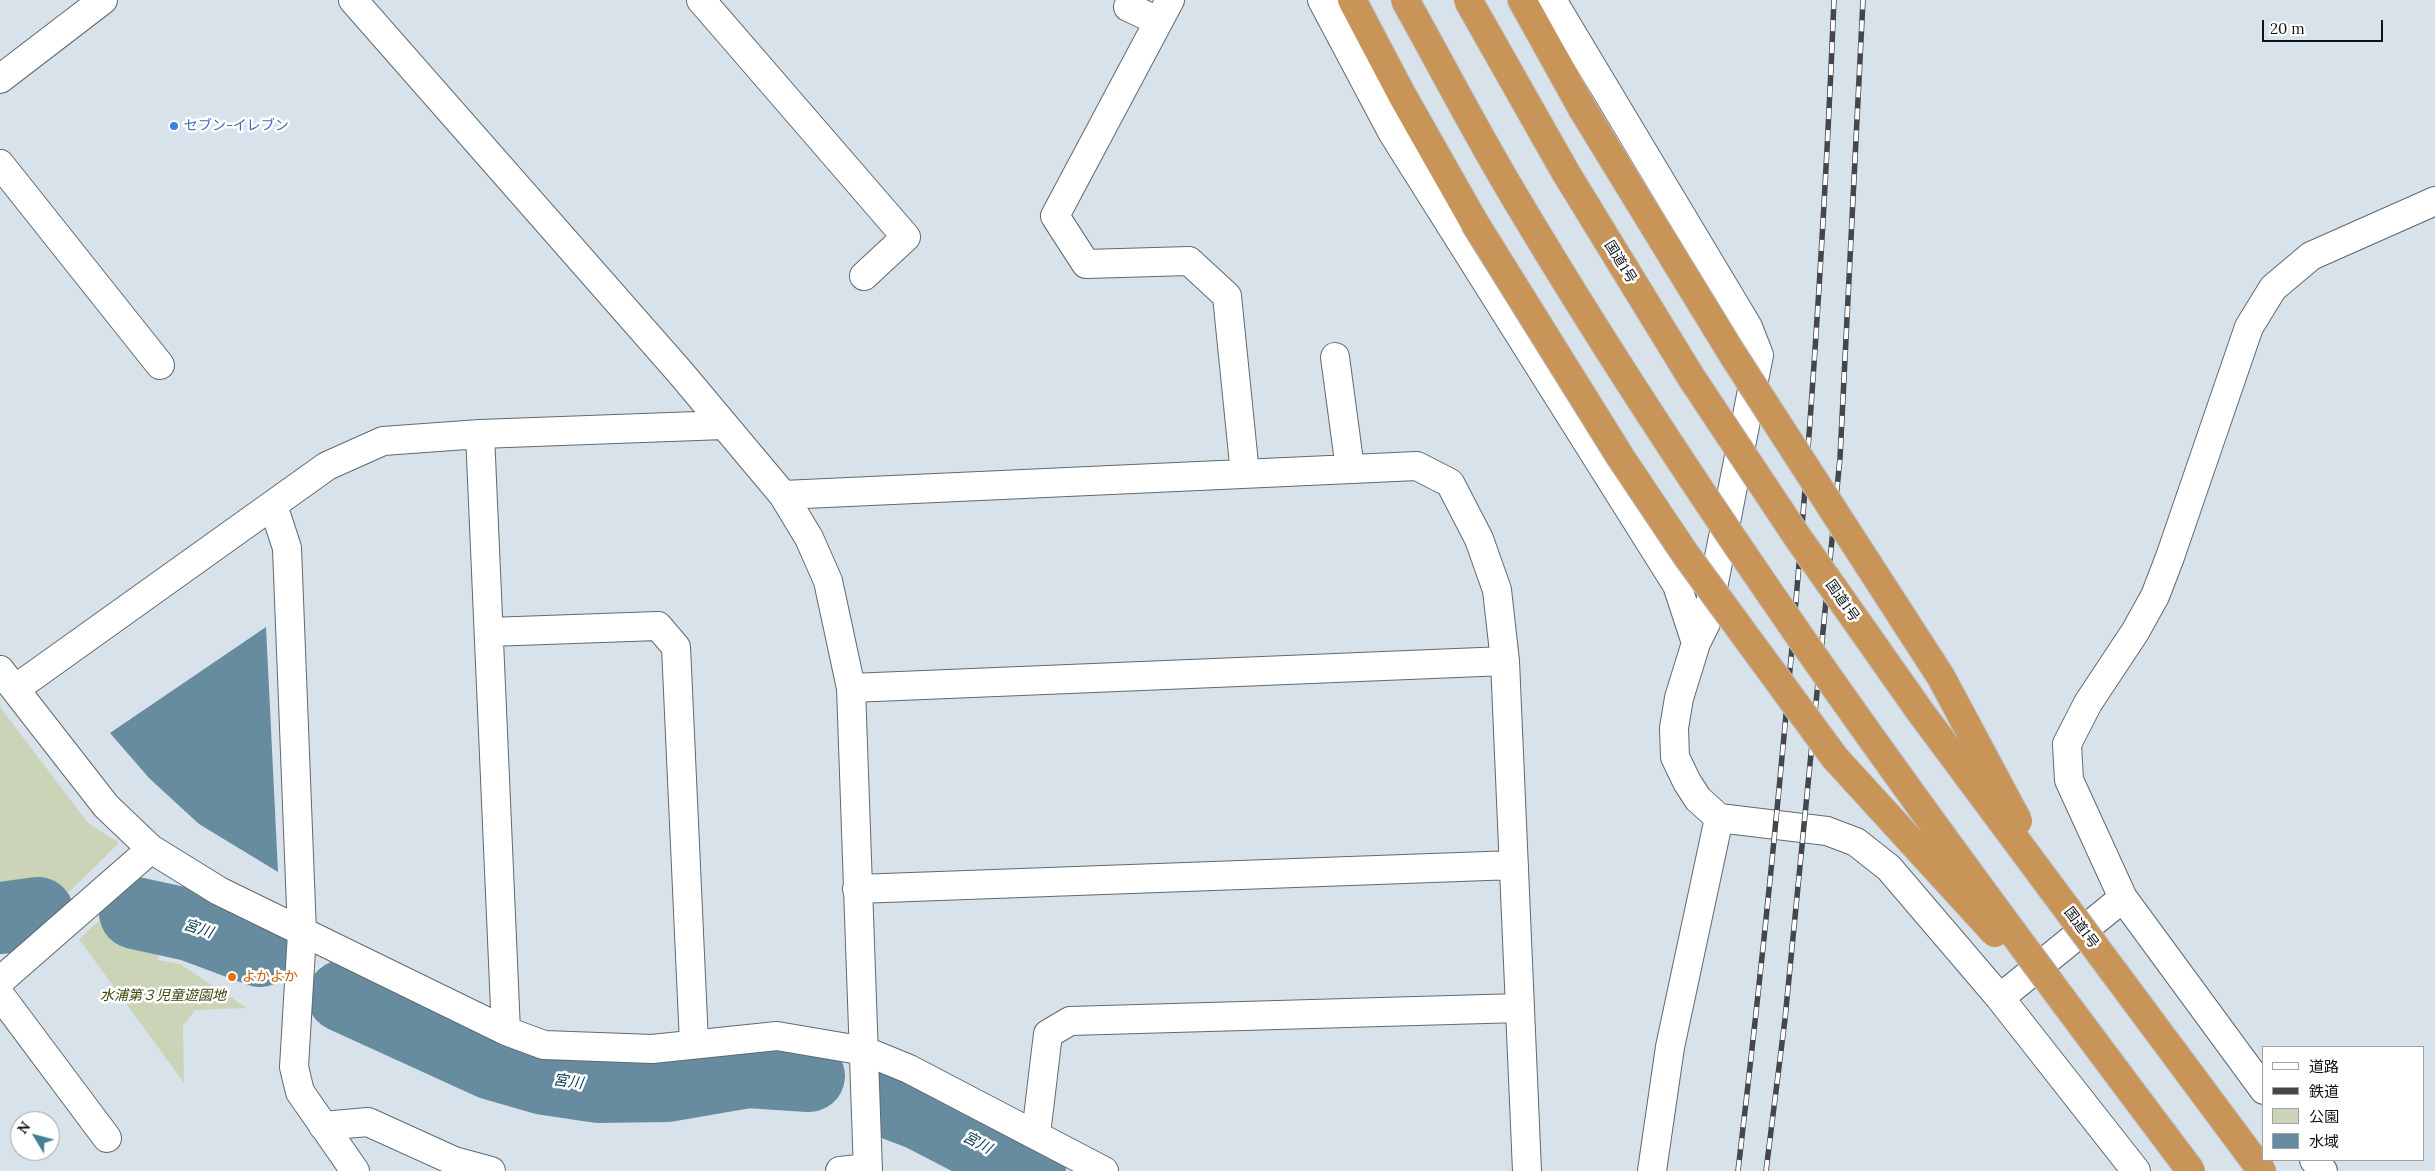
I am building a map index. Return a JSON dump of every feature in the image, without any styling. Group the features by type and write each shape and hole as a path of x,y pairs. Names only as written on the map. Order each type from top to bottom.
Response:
{"highway":[{"path":"1352,0 1402,95 1474,222 1620,458 1686,555 1835,758 2079,1023"},
{"path":"1405,0 1518,203 1646,408 1861,725 2079,1023 2191,1171"},
{"name":"国道1号","path":"1468,0 1566,173 1697,386 1796,535 1908,694 2262,1171"},
{"path":"1522,0 1583,110 1733,355 1941,677 2063,905"}],"street":[{"path":"0,78 103,0"},
{"path":"353,0 783,495 809,538 828,581 851,688 868,1170 840,1171"},
{"path":"701,0 906,237 864,276"},
{"path":"1322,0 1392,132 1677,585 1696,643"},
{"path":"1552,0 1748,327 1759,355 1706,623 1696,643 1674,728 1675,757 1687,782 1698,799 1719,818 1827,831 1856,842 1889,868 2000,998 2136,1171"},
{"path":"1128,7 1164,11 1054,216 1086,264 1189,261 1227,296 1245,474"},
{"path":"0,164 160,365"},
{"path":"2262,1087 2124,898 2069,780 2067,744 2088,703 2135,632 2155,596 2174,548 2249,327 2273,288 2311,256 2435,201"},
{"path":"1335,357 1350,469"},
{"path":"724,425 480,434 383,441 327,466 273,505 7,679 106,806 150,849 219,891 506,1032 544,1045 652,1049 777,1036 865,1051 909,1069 1104,1171"},
{"path":"480,434 506,1032"},
{"path":"783,495 1418,466 1450,483 1480,539 1497,590 1505,661 1527,1171"},
{"path":"273,505 287,548 302,933 294,1067 300,1092 355,1171"},
{"path":"489,632 658,626 676,647 694,1044"},
{"path":"851,688 1505,661"},
{"path":"1652,1171 1670,1047 1719,818"},
{"path":"0,981 150,849"},
{"path":"857,889 1514,865"},
{"path":"2000,998 2124,898"},
{"path":"0,995 107,1138"},
{"path":"1036,1134 1048,1034 1070,1020 1520,1008"},
{"path":"323,1126 368,1122 454,1161 491,1171"}],"green space":[{"path":"0,707 88,823 119,843 59,902 0,906"},
{"name":"水浦第３児童遊園地","path":"100,920 162,929 158,960 180,964 247,1008 195,1010 183,1026 184,1083 79,939"}],"water":[{"path":"266,627 278,872 199,824 149,778 110,733"}],"waterway":[{"name":"宮川","path":"0,918 38,913"},
{"name":"宮川","path":"135,913 190,925 260,951"},
{"name":"宮川","path":"343,996 492,1064 544,1079 598,1087 667,1086 748,1072 809,1076"},
{"name":"宮川","path":"896,1105 920,1114 1030,1171"}],"railway":[{"path":"1738,1171 1770,879 1809,440 1819,293 1834,0"},
{"path":"1766,1171 1785,1019 1840,458 1863,0"}],"place":[{"name":"セブン-イレブン","path":"174,126"},
{"name":"よかよか","path":"232,977"}]}
